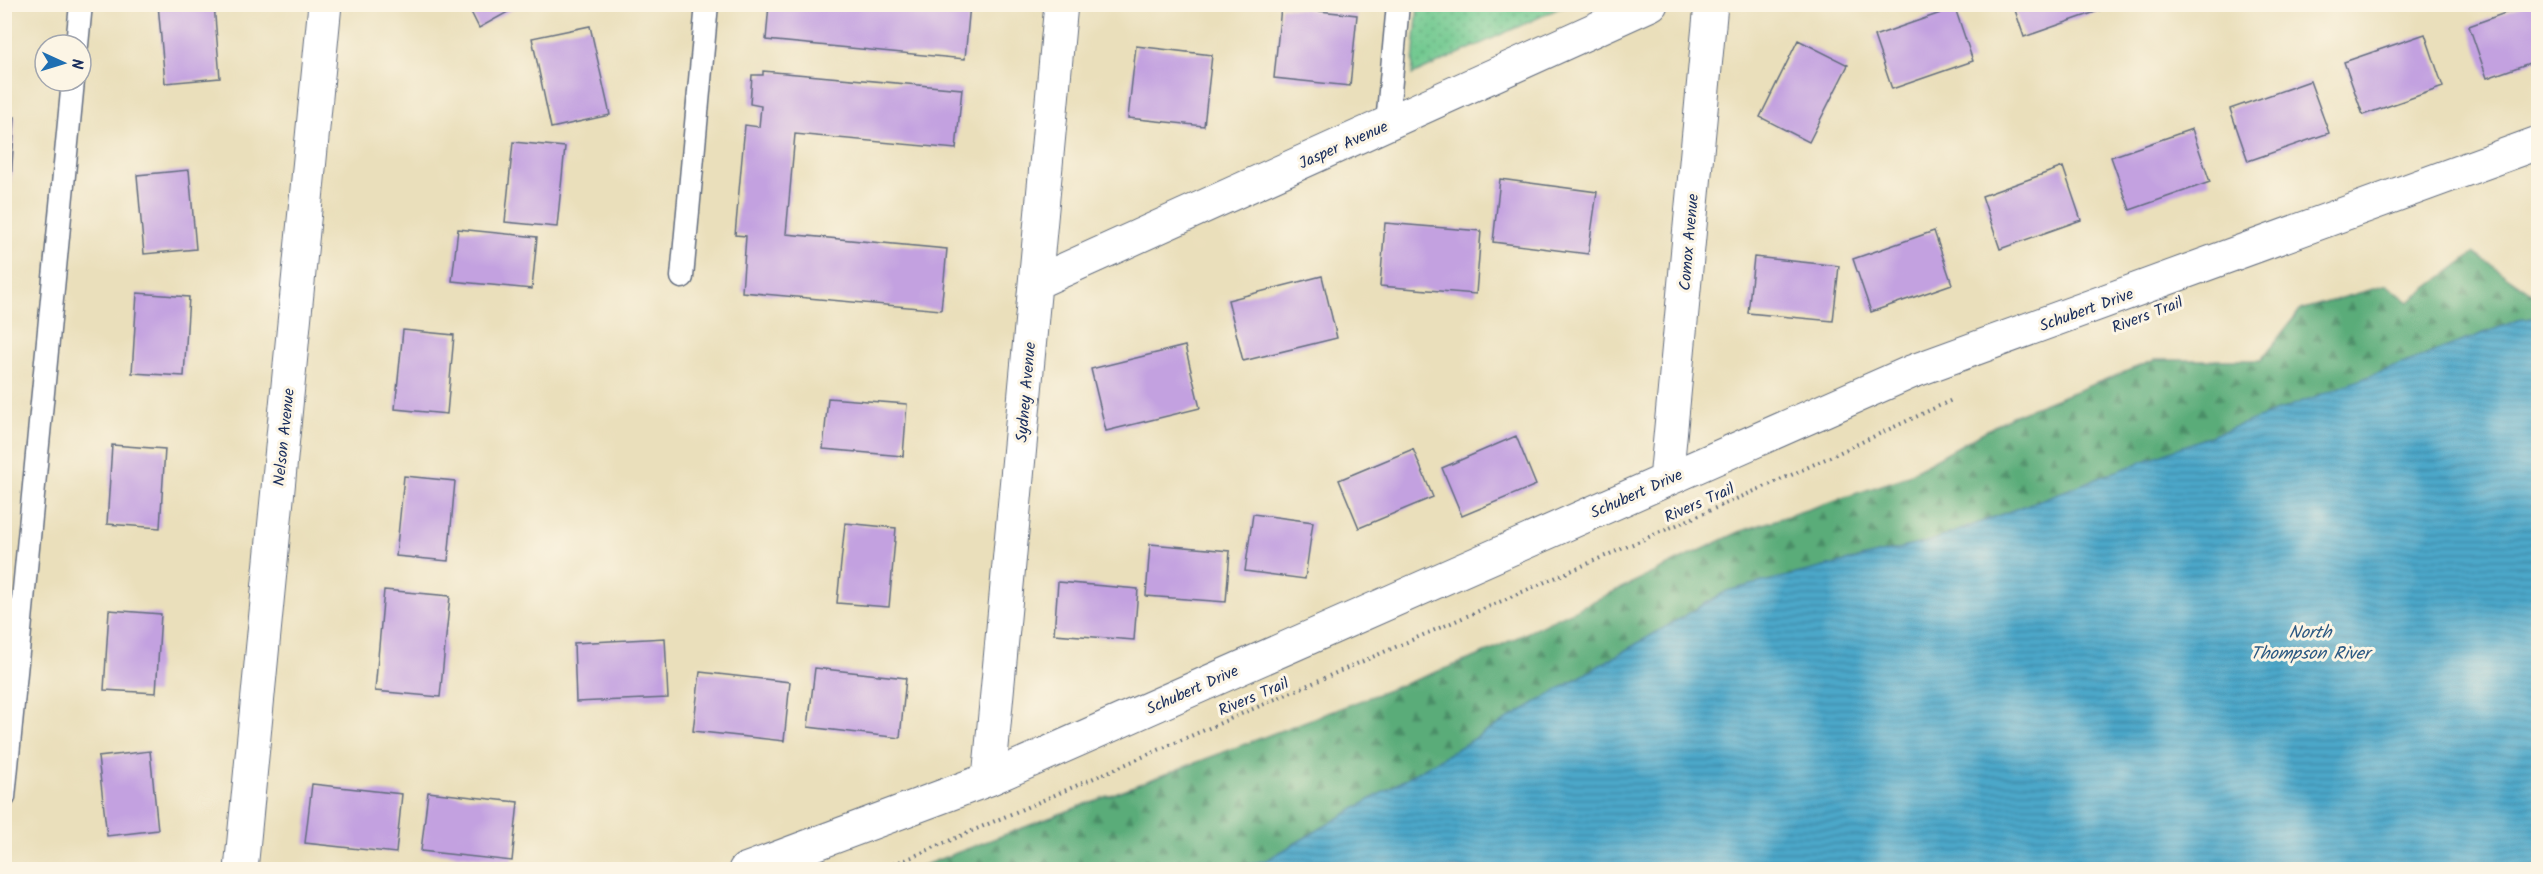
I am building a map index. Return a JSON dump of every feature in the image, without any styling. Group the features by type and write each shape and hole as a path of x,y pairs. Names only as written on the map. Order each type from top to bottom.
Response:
{"street":[{"name":"Nelson Avenue","path":"240,870 325,4"},
{"name":"Sydney Avenue","path":"989,779 1061,4"},
{"name":"Jasper Avenue","path":"1035,283 1651,4"},
{"name":"Comox Avenue","path":"1666,480 1711,4"},
{"name":"Schubert Drive","path":"745,870 989,779 1911,372 2538,143"}],"lane":[{"path":"78,33 81,4"},
{"path":"682,277 707,4"},
{"path":"1387,124 1398,4"},
{"path":"4,797 72,93"}],"path":[{"name":"Rivers Trail","path":"877,870 1717,508 1964,394"}],"green space":[{"path":"1418,4 1566,5 1412,75"},
{"path":"2474,253 2538,298 2538,317 2519,320 1931,541 1727,591 1267,860 1233,870 911,870 1476,657 1739,532 1900,479 2012,416 2155,360 2261,360 2300,310 2387,285 2409,302"}],"water":[{"name":"North Thompson River","path":"2538,317 2538,869 1233,869 1267,860 1727,591 1931,541 2519,320"}],"building":[{"path":"158,4 214,4 220,78 165,83"},
{"path":"467,4 522,4 479,28"},
{"path":"769,4 970,4 965,59 766,40"},
{"path":"2013,4 2103,4 2104,9 2024,37"},
{"path":"2530,4 2538,4 2538,60 2487,78 2469,26"},
{"path":"1281,7 1357,15 1350,86 1274,78"},
{"path":"1955,8 1973,61 1892,89 1874,36"},
{"path":"590,26 610,115 551,128 532,38"},
{"path":"2425,34 2443,87 2363,115 2344,62"},
{"path":"1798,40 1848,65 1809,142 1760,117"},
{"path":"1136,46 1212,55 1204,126 1128,118"},
{"path":"763,71 962,89 956,149 795,134 786,234 947,249 941,310 742,292 746,236 735,235 745,125 759,127 761,106 750,104 752,75 763,75"},
{"path":"2310,81 2329,133 2248,161 2230,109"},
{"path":"4,116 15,117 10,197 4,196"},
{"path":"2192,129 2210,182 2130,210 2111,157"},
{"path":"513,142 565,147 557,227 505,222"},
{"path":"2063,167 2081,220 2000,249 1982,196"},
{"path":"189,170 196,249 144,254 137,175"},
{"path":"1500,179 1597,192 1588,254 1493,242"},
{"path":"1385,223 1481,231 1476,294 1380,286"},
{"path":"458,229 537,237 532,289 452,281"},
{"path":"1934,231 1952,284 1871,312 1853,259"},
{"path":"1754,257 1839,266 1833,321 1748,313"},
{"path":"1322,276 1337,338 1243,361 1228,300"},
{"path":"137,293 189,297 184,376 132,373"},
{"path":"403,330 454,335 447,414 395,409"},
{"path":"1185,346 1200,408 1106,431 1091,369"},
{"path":"828,398 907,404 903,456 823,449"},
{"path":"1516,436 1536,485 1462,516 1442,468"},
{"path":"112,445 165,449 160,528 107,524"},
{"path":"1413,449 1433,497 1359,528 1339,480"},
{"path":"404,476 455,481 448,561 396,556"},
{"path":"1253,514 1313,522 1305,579 1245,571"},
{"path":"845,523 896,528 889,607 837,603"},
{"path":"1150,544 1230,551 1226,602 1146,596"},
{"path":"1058,582 1138,589 1134,640 1054,634"},
{"path":"384,590 450,596 440,697 375,691"},
{"path":"109,610 161,614 156,693 104,690"},
{"path":"665,638 668,698 576,702 574,643"},
{"path":"815,668 906,678 900,738 808,727"},
{"path":"700,672 790,682 784,741 693,731"},
{"path":"150,751 158,830 107,836 98,757"},
{"path":"312,784 402,794 396,853 305,843"},
{"path":"428,792 518,802 512,861 421,851"}]}
